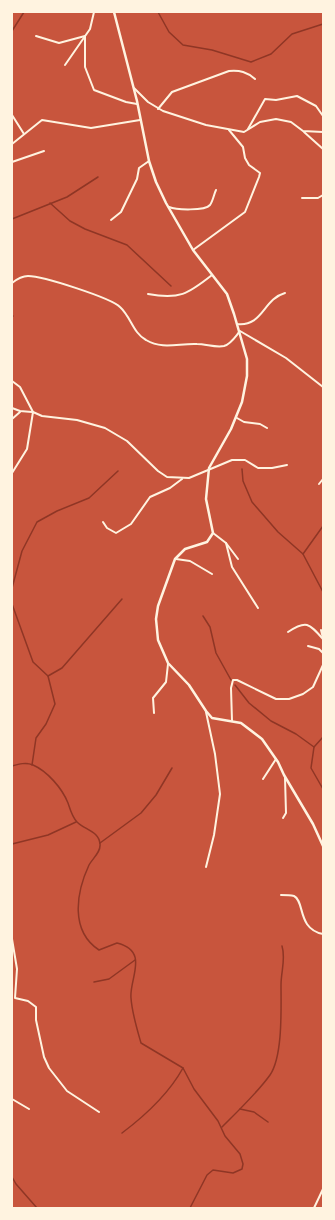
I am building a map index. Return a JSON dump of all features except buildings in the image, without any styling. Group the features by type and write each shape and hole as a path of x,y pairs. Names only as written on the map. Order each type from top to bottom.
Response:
{"street":[{"path":"65,65 92,24 94,12"},
{"path":"114,12 138,104 149,161 156,182 168,207 194,250 213,274 226,294 238,324 247,359 246,389 237,418 209,468 206,499 213,533 226,544 238,559"},
{"path":"36,36 59,43 85,36"},
{"path":"85,36 85,67 94,90 126,102 138,104"},
{"path":"158,109 172,92 229,71 239,70 249,73 255,79"},
{"path":"133,87 158,109 206,125 240,132 247,130 260,122 276,119 291,122 323,149"},
{"path":"247,130 266,99 276,100 297,96 316,106 323,116"},
{"path":"12,116 24,134"},
{"path":"12,144 42,120 91,128 140,120"},
{"path":"194,250 245,212 259,177 260,173 249,165 245,158 243,147 229,130"},
{"path":"303,131 323,132"},
{"path":"12,162 44,151"},
{"path":"111,220 122,212 129,193 137,179 139,168 149,161"},
{"path":"168,207 175,210 200,209 206,207 210,205 216,190"},
{"path":"302,198 318,198 323,195"},
{"path":"148,294 162,297 176,297 192,289 213,274"},
{"path":"12,283 24,276 33,276 82,290 111,301 124,311 142,337 159,345 174,346 196,344 225,346 240,332"},
{"path":"238,324 246,325 252,322 277,296 285,293"},
{"path":"240,332 286,358 323,387"},
{"path":"12,381 20,387 33,412 27,449 12,473"},
{"path":"12,408 20,411 33,412 42,416 77,420 105,428 127,441 162,474 183,478 193,477 209,468 232,460 245,460 258,468 272,468 287,465"},
{"path":"12,419 20,411"},
{"path":"237,418 244,422 260,424 267,428"},
{"path":"103,522 113,532 116,533 122,531 134,520 150,497 170,488 183,478"},
{"path":"320,484 323,479"},
{"path":"213,533 207,542 185,549 175,559 158,606 156,619 158,640 168,663 189,685 206,711 217,720 232,721 250,728 262,739 276,759 285,778 313,824 323,846"},
{"path":"226,544 232,567 258,608"},
{"path":"175,559 190,561 212,574"},
{"path":"288,632 300,624 310,625 323,639 321,630"},
{"path":"308,646 316,648 323,653"},
{"path":"154,712 153,698 166,682 168,663"},
{"path":"232,721 231,688 233,680 237,680 276,699 288,699 303,694 313,687 323,665"},
{"path":"206,711 215,754 220,794 214,835 206,867"},
{"path":"262,779 276,759"},
{"path":"283,818 286,813 285,778"},
{"path":"281,895 294,896 298,900 306,923 313,930 323,934"},
{"path":"12,939 17,969 15,996 19,1000 33,1003 36,1006 36,1020 44,1057 49,1068 67,1091 99,1112"},
{"path":"12,1099 29,1109"},
{"path":"314,1208 323,1189"}],"waterway":[{"path":"12,31 24,12"},
{"path":"158,12 169,32 183,45 212,50 251,62 271,54 292,34 323,24"},
{"path":"12,219 67,197 98,177"},
{"path":"50,203 70,221 85,229 127,245 171,286"},
{"path":"242,469 243,481 252,502 278,532 303,554 323,592"},
{"path":"12,588 22,551 37,522 57,511 89,498 118,471"},
{"path":"303,554 323,526"},
{"path":"48,676 62,668 122,599"},
{"path":"12,604 33,662 48,676 55,704 46,724 36,738 32,765"},
{"path":"203,616 210,627 216,653 231,680"},
{"path":"235,685 249,703 271,721 296,734 314,747"},
{"path":"323,737 314,747 311,768 323,789"},
{"path":"12,766 28,764 44,771 62,792 75,820 97,836 100,847 89,865 81,887 79,899 78,911 83,933 99,950 117,943 127,947 133,952 136,966 131,998 141,1043 183,1068 194,1089 218,1121 225,1136 240,1154 243,1164 242,1169 233,1173 213,1170 207,1175 190,1208"},
{"path":"100,843 141,813 156,795 172,768"},
{"path":"12,844 48,835 76,822"},
{"path":"222,1127 260,1088 274,1067 279,1044 281,1019 282,946"},
{"path":"94,982 109,979 135,960"},
{"path":"122,1133 156,1104 171,1087 183,1068"},
{"path":"240,1109 254,1112 268,1122"},
{"path":"12,1177 16,1184 37,1208"}]}
